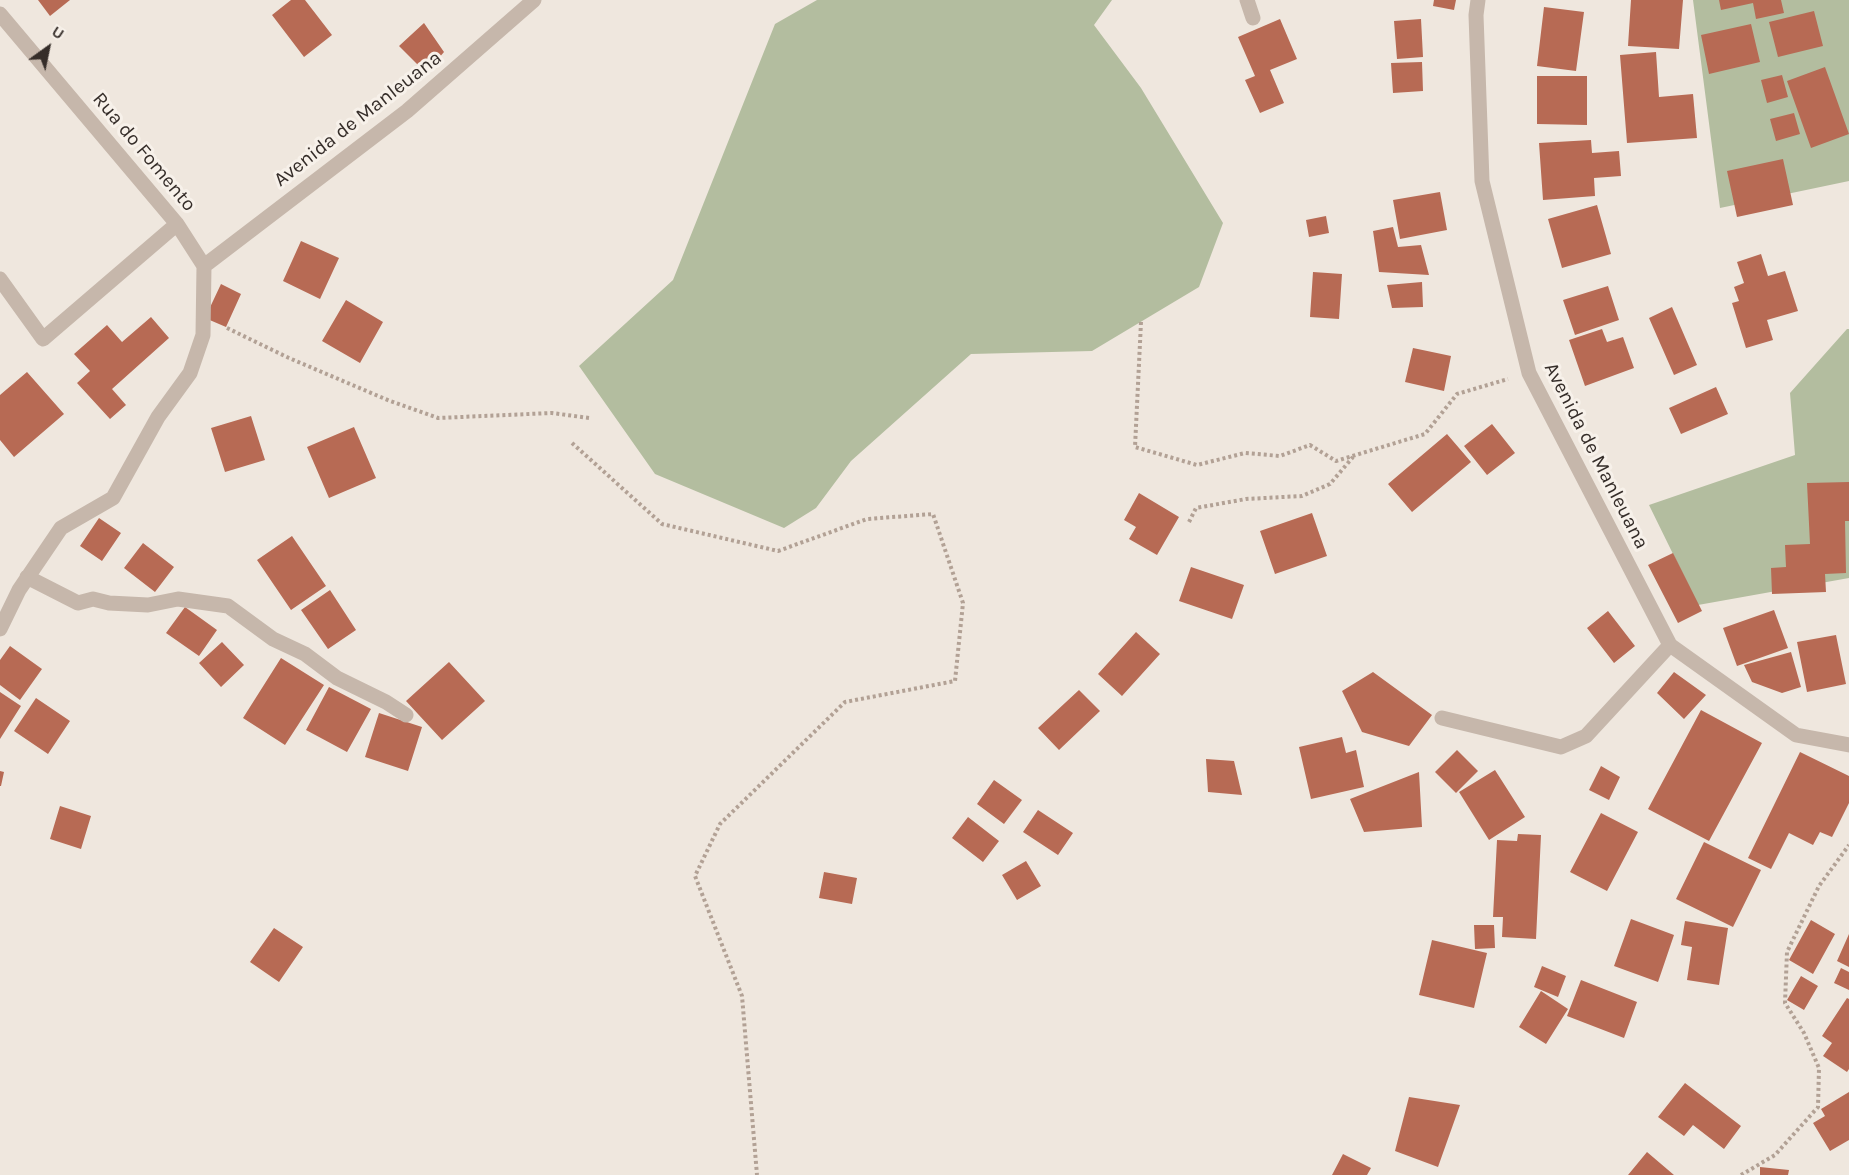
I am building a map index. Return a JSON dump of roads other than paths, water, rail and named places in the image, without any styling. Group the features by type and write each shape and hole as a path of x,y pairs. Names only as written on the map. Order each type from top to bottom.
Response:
{"street":[{"name":"Avenida de Manleuana","path":"204,266 407,111 534,0"},
{"path":"1246,0 1253,18"},
{"name":"Avenida de Manleuana","path":"1478,0 1476,15 1482,181 1529,373 1670,645 1796,735 1849,745"},
{"name":"Rua do Fomento","path":"0,14 177,224 204,266"},
{"path":"0,279 43,339 177,224"},
{"path":"0,629 19,590 61,528 113,498 158,417 190,374 203,335 204,266"},
{"path":"27,577 78,603 93,599 109,603 148,605 178,599 228,606 273,639 305,654 337,678 386,702 406,715"},
{"path":"1442,718 1561,747 1586,735 1670,645"}]}
